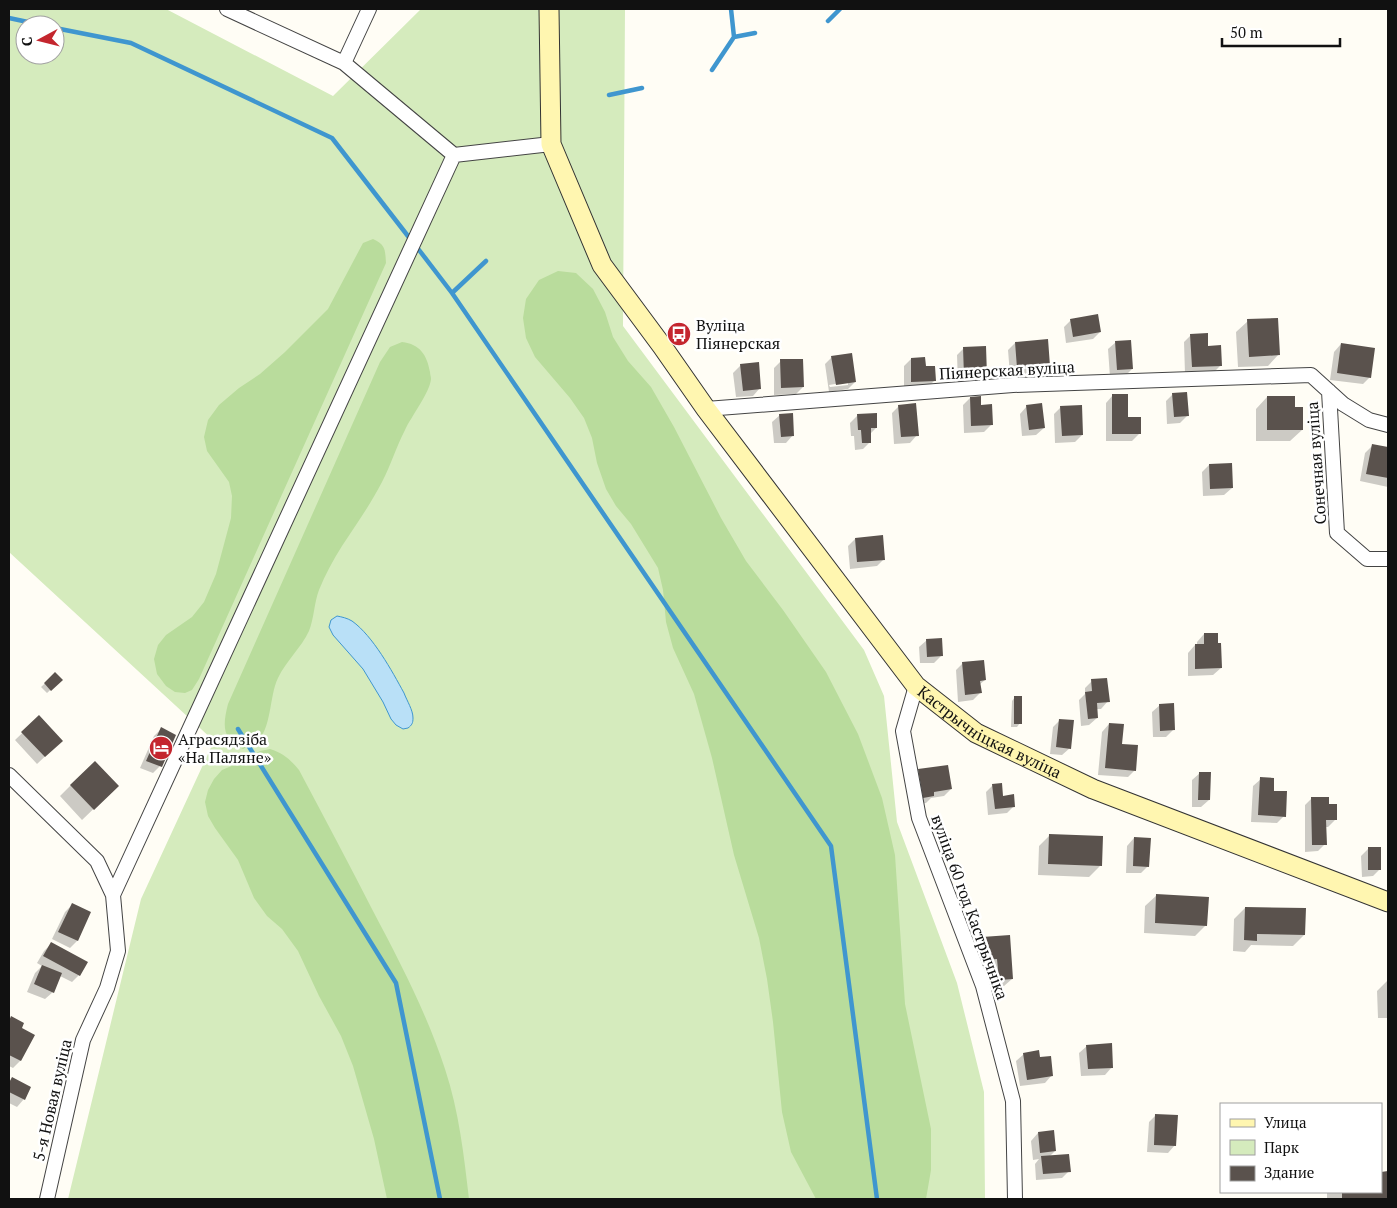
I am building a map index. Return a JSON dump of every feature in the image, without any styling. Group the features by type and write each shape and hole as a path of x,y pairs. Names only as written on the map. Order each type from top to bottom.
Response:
{"street":[{"path":"227,9 344,62 454,155 551,144 549,9"},
{"path":"344,62 369,9"},
{"name":"Кастрычніцкая вуліца","path":"551,144 602,265 706,408 916,686 976,733 1093,789 1388,902"},
{"path":"113,895 454,155"},
{"name":"Піянерская вуліца","path":"706,408 1013,385 1311,375"},
{"name":"Сонечная вуліца","path":"1311,375 1343,404 1370,420 1388,425"},
{"name":"Сонечная вуліца","path":"1329,391 1338,533 1367,559 1388,559"},
{"name":"вуліца 60 год Кастрычніка","path":"916,686 904,731 919,818 983,986 1013,1101 1015,1199"},
{"path":"9,775 98,861 113,895"},
{"name":"5-я Новая вуліца","path":"47,1199 83,1040 107,988 118,952 113,895"}],"green space":[{"path":"9,9 166,9 333,96 421,9 625,9 623,326 864,650 884,696 897,822 957,983 984,1092 985,1199 68,1199 141,899 214,741 9,552"},
{"path":"373,239 384,248 386,263 199,679 192,690 185,693 175,692 166,686 157,674 154,659 158,645 166,635 192,617 204,602 216,574 231,518 232,496 229,482 207,451 204,437 208,420 219,405 260,374 285,352 328,309 363,243"},
{"path":"558,271 576,273 593,289 605,312 613,337 628,361 651,387 746,561 826,672 858,734 882,798 895,855 905,1004 931,1129 931,1170 926,1199 816,1199 791,1152 782,1112 773,1022 759,938 734,855 712,758 694,694 673,648 666,622 663,590 658,568 631,524 616,506 606,489 597,463 592,438 584,418 570,398 535,357 526,338 523,318 526,299 539,280"},
{"path":"402,342 414,345 422,351 430,372 430,384 402,436 385,476 329,568 317,595 309,631 285,666 275,685 268,721 261,737 252,745 243,749 231,741 225,730 228,704 380,362 390,347"},
{"path":"270,749 286,757 299,770 393,949 421,1008 450,1085 463,1150 469,1199 387,1199 374,1139 353,1066 341,1036 319,996 298,951 282,929 267,916 254,898 238,860 208,816 205,802 208,790 222,770 260,751"}],"water":[{"path":"337,616 350,620 360,627 388,665 404,693 412,712 412,723 408,728 403,729 391,719 363,669 333,635 329,627 331,620"}],"building":[{"path":"1098,314 1101,332 1073,337 1070,319"},
{"path":"1278,318 1280,355 1249,357 1247,319"},
{"path":"1208,333 1208,346 1221,345 1222,366 1192,367 1190,334"},
{"path":"1048,339 1050,366 1017,368 1015,342"},
{"path":"1131,340 1133,369 1117,370 1115,341"},
{"path":"1341,343 1375,348 1371,378 1337,373"},
{"path":"986,346 987,376 964,376 963,347"},
{"path":"852,353 856,382 836,385 831,356"},
{"path":"925,357 926,366 935,366 936,381 911,382 911,358"},
{"path":"780,359 803,359 804,387 781,388"},
{"path":"759,362 761,389 743,391 740,364"},
{"path":"1187,392 1189,416 1174,417 1172,393"},
{"path":"1112,394 1128,394 1128,417 1141,417 1141,434 1112,434"},
{"path":"981,396 981,405 992,404 993,425 971,426 970,397"},
{"path":"1267,396 1295,396 1295,407 1303,407 1303,430 1267,430"},
{"path":"916,403 919,436 901,437 898,405"},
{"path":"1042,403 1045,428 1029,430 1026,405"},
{"path":"1082,405 1083,435 1062,436 1060,406"},
{"path":"793,413 794,436 781,437 779,414"},
{"path":"877,413 877,428 871,428 871,443 862,443 861,430 858,430 857,414"},
{"path":"1372,444 1388,447 1388,478 1366,474"},
{"path":"1232,463 1233,488 1210,489 1209,464"},
{"path":"883,535 885,560 857,562 855,538"},
{"path":"1204,633 1218,633 1218,643 1221,643 1222,668 1195,669 1195,644 1204,644"},
{"path":"942,638 943,656 927,657 926,639"},
{"path":"984,660 986,680 980,681 982,693 965,695 962,662"},
{"path":"55,672 63,680 51,691 44,683"},
{"path":"1107,678 1110,702 1097,703 1098,718 1088,719 1085,692 1092,691 1091,679"},
{"path":"1014,696 1022,696 1022,724 1014,724"},
{"path":"1174,703 1175,730 1160,731 1159,704"},
{"path":"39,715 63,741 45,757 21,732"},
{"path":"1059,719 1074,720 1071,749 1056,747"},
{"path":"1109,723 1124,724 1122,744 1138,745 1136,771 1105,768"},
{"name":"Аграсядзіба «На Паляне»","path":"161,727 176,735 162,767 146,761"},
{"path":"95,761 119,786 94,810 70,785"},
{"path":"948,765 952,789 934,792 934,796 923,798 918,769"},
{"path":"1199,772 1211,772 1210,800 1198,800"},
{"path":"1260,777 1274,778 1274,791 1287,791 1286,817 1258,815"},
{"path":"1002,783 1003,796 1014,794 1015,807 995,809 992,784"},
{"path":"1311,797 1329,797 1329,804 1337,804 1337,820 1326,820 1327,845 1312,845"},
{"path":"1049,834 1103,836 1102,866 1048,864"},
{"path":"1134,837 1151,838 1149,867 1133,866"},
{"path":"1368,847 1381,847 1381,870 1368,870"},
{"path":"1156,894 1209,897 1207,926 1155,923"},
{"path":"72,903 91,912 78,941 58,932"},
{"path":"1245,907 1306,908 1305,935 1257,934 1257,941 1244,940"},
{"path":"1010,935 1013,979 999,980 997,959 984,960 982,937"},
{"path":"51,942 88,962 80,976 43,956"},
{"path":"42,965 62,973 54,993 34,984"},
{"path":"11,1016 24,1023 22,1028 35,1035 21,1061 9,1055 9,1021"},
{"path":"1112,1043 1113,1068 1088,1069 1086,1045"},
{"path":"1039,1050 1040,1057 1051,1056 1053,1076 1027,1080 1023,1053"},
{"path":"12,1077 31,1087 25,1100 9,1092 9,1083"},
{"path":"1155,1114 1178,1115 1176,1146 1154,1145"},
{"path":"1054,1130 1056,1151 1040,1153 1038,1132"},
{"path":"1069,1154 1071,1172 1043,1174 1041,1156"},
{"path":"1388,1171 1388,1199 1342,1199 1342,1193 1382,1193 1382,1172"}],"waterway":[{"path":"712,70 734,37 731,9"},
{"path":"828,21 840,9"},
{"path":"9,18 15,19"},
{"path":"65,30 131,43 332,138 411,240"},
{"path":"734,37 755,33"},
{"path":"609,95 642,88"},
{"path":"416,246 452,293 831,846 877,1199"},
{"path":"452,293 486,261"},
{"path":"238,729 396,983 440,1199"}],"place":[{"name":"Вуліца Піянерская","path":"679,334"},
{"name":"Аграсядзіба «На Паляне»","path":"161,748"}]}
